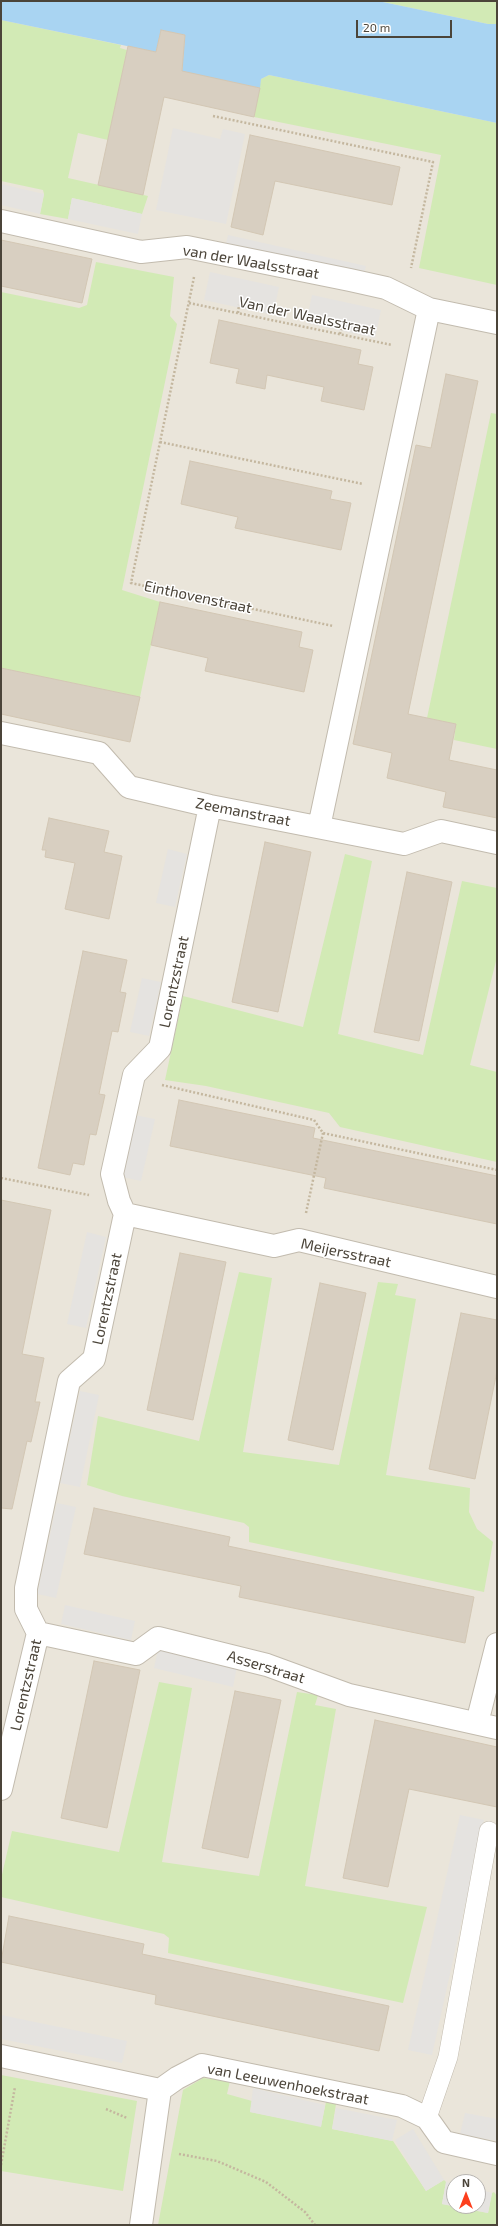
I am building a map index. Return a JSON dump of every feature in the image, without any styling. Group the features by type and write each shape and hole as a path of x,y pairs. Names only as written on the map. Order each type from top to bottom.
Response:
{"street":[{"name":"van der Waalsstraat","path":"1,221 141,252 187,247 386,288 429,309 497,323"},
{"path":"319,827 429,309"},
{"name":"Zeemanstraat","path":"1,733 99,753 129,787 210,806 404,844 441,831 497,843"},
{"name":"Lorentzstraat","path":"1,1789 38,1633 26,1609 26,1588 69,1381 94,1359 122,1207 112,1174 134,1075 160,1048 210,806"},
{"name":"Meijersstraat","path":"122,1207 274,1246 299,1240 497,1287"},
{"name":"Asserstraat","path":"38,1633 136,1654 158,1638 267,1665 349,1694 487,1726"},
{"path":"487,1726 497,1644"},
{"path":"10,2058 160,2090 140,2225"},
{"name":"van Leeuwenhoekstraat","path":"160,2090 177,2078 202,2065 402,2106 427,2118 444,2142 497,2154"}],"lane":[{"path":"427,2118 448,2057 489,1831"}],"path":[{"path":"213,116 433,162 405,296"},
{"name":"Einthovenstraat","path":"200,250 131,583 360,632"},
{"name":"Van der Waalsstraat","path":"189,303 420,350"},
{"path":"238,313 239,305"},
{"path":"340,334 342,327"},
{"path":"160,442 390,490"},
{"path":"133,1079 314,1120 323,1133 497,1170"},
{"path":"299,1240 323,1133"},
{"path":"1,1178 122,1207"},
{"path":"1,2165 10,2058"},
{"path":"178,2154 217,2161 266,2182 305,2212 315,2225"}],"shaded area":[{"path":"1,1 497,1 497,2225 1,2225"},
{"path":"173,128 220,139 223,129 245,134 226,224 156,210"},
{"path":"1,184 44,194 40,214 1,205"},
{"path":"72,198 142,214 138,234 68,219"},
{"path":"228,235 366,266 364,274 226,243"},
{"path":"210,272 279,287 273,315 204,300"},
{"path":"312,295 381,310 375,338 306,323"},
{"path":"168,849 187,854 175,907 156,903"},
{"path":"142,978 161,982 149,1036 130,1032"},
{"path":"135,1115 155,1119 141,1181 122,1177"},
{"path":"87,1232 106,1237 86,1328 67,1324"},
{"path":"80,1391 99,1395 80,1487 60,1483"},
{"path":"57,1503 76,1507 56,1598 37,1594"},
{"path":"65,1605 135,1621 131,1640 61,1624"},
{"path":"158,1649 237,1667 233,1687 154,1668"},
{"path":"460,1815 484,1820 432,2055 408,2050"},
{"path":"1,2015 127,2041 122,2063 1,2039"},
{"path":"253,2088 325,2105 321,2127 250,2112"},
{"path":"336,2108 397,2120 392,2141 332,2129"},
{"path":"465,2113 497,2119 497,2141 460,2134"},
{"path":"413,2129 444,2180 426,2191 395,2140"},
{"path":"446,2182 446,2205 442,2204"},
{"path":"486,2191 492,2193 488,2213 486,2213"}],"green space":[{"path":"378,1 497,1 497,24 488,24"},
{"path":"1,20 121,45 120,48 127,50 108,140 78,133 68,178 148,196 142,214 72,198 68,219 40,214 44,194 43,190 1,181"},
{"path":"269,75 497,123 497,285 419,268 441,155 254,117 261,79"},
{"path":"96,262 174,277 170,316 177,324 122,590 160,602 140,697 1,668 1,292 79,308 87,305"},
{"path":"491,413 497,414 497,749 454,740 456,724 427,718"},
{"path":"345,854 372,861 338,1034 423,1055 462,881 497,888 497,957 470,1065 497,1072 497,1162 340,1127 329,1113 206,1086 165,1080 183,996 303,1027"},
{"path":"239,1272 272,1278 243,1452 339,1465 378,1282 398,1284 395,1295 416,1299 386,1475 470,1488 469,1512 477,1529 493,1542 484,1592 249,1542 249,1527 244,1523 122,1496 87,1485 98,1416 199,1441"},
{"path":"159,1682 192,1688 162,1862 259,1876 297,1692 318,1695 315,1705 336,1709 305,1886 427,1907 403,2003 168,1953 169,1938 164,1934 1,1897 1,1879 12,1831 119,1852"},
{"path":"1,2075 137,2101 123,2191 1,2171"},
{"path":"203,2078 230,2081 227,2094 252,2101 250,2112 321,2126 326,2102 336,2104 332,2129 393,2141 426,2191 444,2180 446,2182 442,2204 446,2205 446,2214 486,2214 486,2213 488,2213 492,2193 494,2192 497,2196 497,2225 158,2225 183,2090"}],"water":[{"path":"1,1 378,1 488,24 497,24 497,123 269,75 261,79 260,88 182,72 185,35 161,30 156,52 1,20"}],"building":[{"path":"161,30 185,35 182,71 260,88 254,117 164,97 143,195 98,185 128,46 156,52"},
{"path":"250,135 400,167 392,205 275,181 263,235 231,227"},
{"path":"1,240 92,259 82,303 1,286"},
{"path":"219,320 361,350 358,364 373,367 364,410 321,401 324,387 267,375 265,389 236,383 239,369 210,363"},
{"path":"446,374 478,381 408,714 456,724 449,760 497,770 497,818 443,807 446,792 387,778 392,753 353,744 416,445 431,448"},
{"path":"190,461 332,491 330,499 351,503 341,550 235,528 238,517 181,504"},
{"path":"160,602 302,632 299,647 313,650 304,692 205,671 208,658 151,645"},
{"path":"1,668 140,697 130,742 1,714"},
{"path":"49,818 109,831 104,852 122,856 109,919 65,909 75,863 45,857 46,850 42,850"},
{"path":"265,842 311,852 278,1012 232,1002"},
{"path":"407,872 452,882 419,1041 374,1032"},
{"path":"83,951 127,960 120,992 126,993 118,1032 112,1031 99,1094 105,1095 96,1135 90,1134 84,1165 73,1163 70,1175 38,1168"},
{"path":"179,1100 315,1128 313,1138 497,1176 497,1224 324,1188 326,1178 170,1146"},
{"path":"1,1200 51,1210 22,1354 44,1358 35,1402 40,1402 31,1442 27,1441 12,1509 1,1508"},
{"path":"180,1253 226,1262 193,1420 147,1410"},
{"path":"320,1283 366,1293 333,1450 288,1440"},
{"path":"461,1313 497,1320 497,1371 475,1479 429,1469"},
{"path":"94,1508 230,1537 228,1546 474,1597 465,1643 239,1597 241,1586 84,1554"},
{"path":"94,1661 140,1670 107,1828 61,1818"},
{"path":"235,1691 281,1700 248,1858 202,1848"},
{"path":"375,1720 497,1747 497,1807 409,1789 388,1887 343,1878"},
{"path":"9,1916 144,1944 142,1954 389,2006 379,2051 155,2004 156,1995 1,1962"}]}
